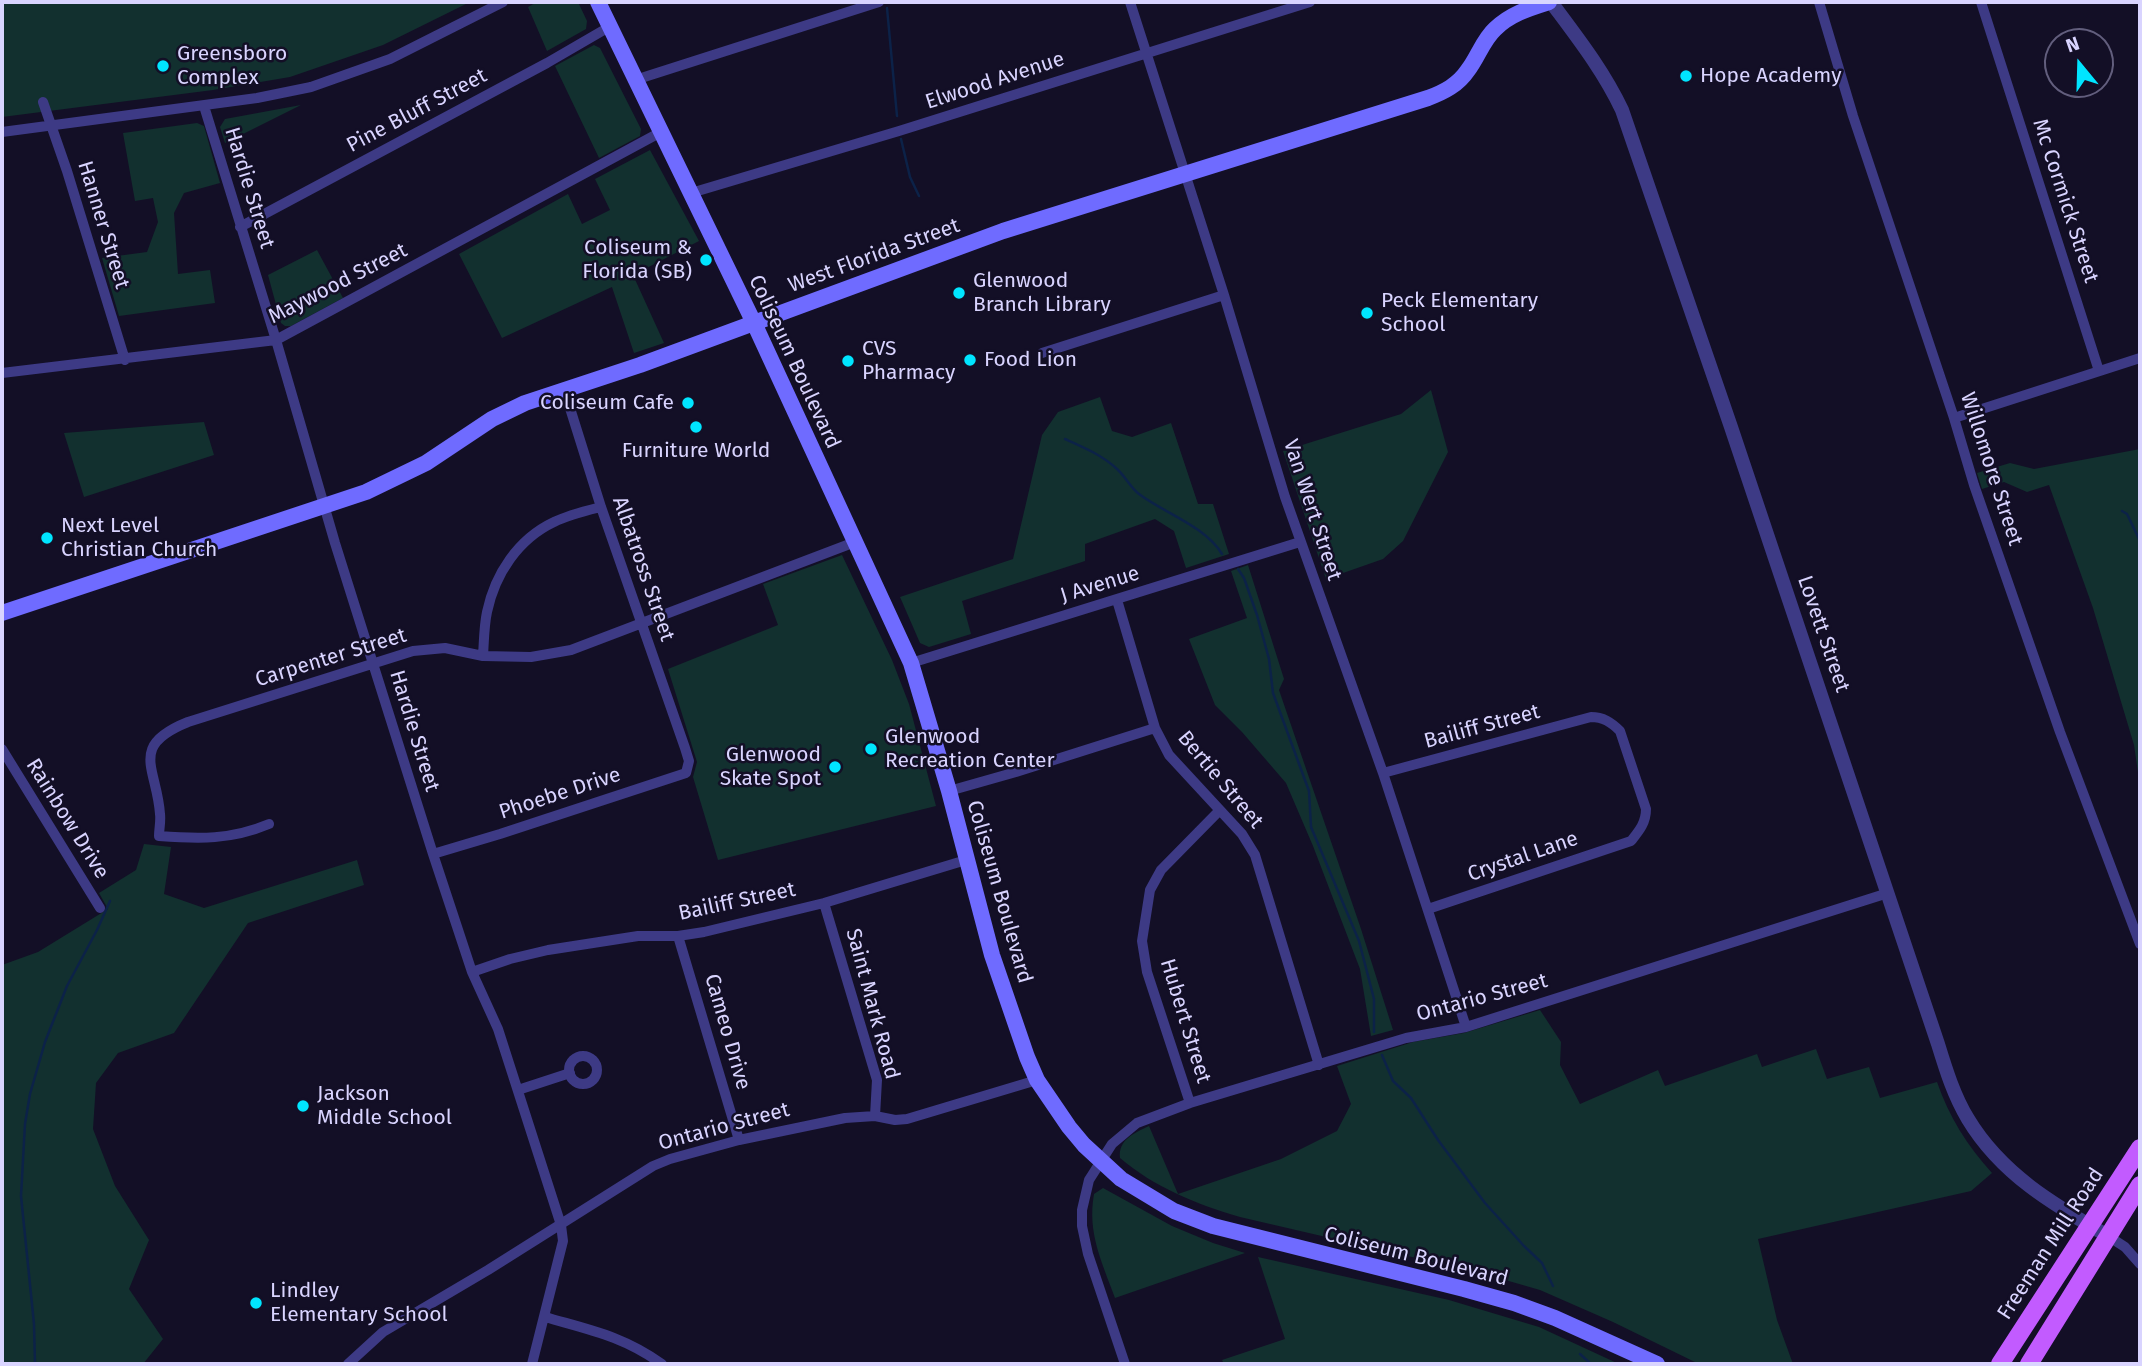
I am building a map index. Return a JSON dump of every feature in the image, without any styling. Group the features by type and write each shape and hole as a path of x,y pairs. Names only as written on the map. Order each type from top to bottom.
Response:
{"main road":[{"name":"Coliseum Boulevard","path":"598,2 754,323 911,663 949,791 992,955 1037,1080 1069,1127 1100,1161 1121,1179 1174,1211 1213,1226 1514,1303 1555,1318 1657,1364"},
{"name":"West Florida Street","path":"2,613 324,507 399,477 426,463 502,414 525,403 640,365 1003,231 1437,95 1462,77 1495,29 1519,13 1550,2"},
{"name":"Freeman Mill Road","path":"2000,1364 2140,1147"},
{"name":"Freeman Mill Road","path":"2029,1364 2140,1185"}],"street":[{"path":"2,131 257,98 336,79 390,59 503,2"},
{"path":"635,80 879,2"},
{"name":"Van Wert Street","path":"1130,2 1300,542 1383,773 1466,1027"},
{"name":"Elwood Avenue","path":"691,194 895,133 1310,2"},
{"name":"Lovett Street","path":"1550,2 1600,68 1622,110 1951,1083 1968,1119 1991,1151 2013,1174 2033,1190 2108,1236"},
{"name":"Willomore Street","path":"1819,2 1853,116 1974,485 2060,732 2140,944"},
{"name":"Mc Cormick Street","path":"1981,2 2099,371"},
{"name":"Pine Bluff Street","path":"240,227 609,27"},
{"name":"Hanner Street","path":"43,103 67,171 125,360"},
{"name":"Hardie Street","path":"204,106 324,507 433,854 472,972 498,1029 561,1225 563,1241 532,1364"},
{"name":"Maywood Street","path":"2,373 276,340 661,132"},
{"path":"1041,353 1224,295"},
{"path":"1954,418 2140,358"},
{"name":"Albatross Street","path":"564,389 601,507 689,761"},
{"path":"483,656 487,612 498,576 518,548 555,521 601,507"},
{"name":"Carpenter Street","path":"269,824 248,833 221,838 159,836 160,814 149,755 156,741 170,729 413,651 445,649 483,656 531,657 570,650 855,542"},
{"name":"J Avenue","path":"911,663 1300,542"},
{"name":"Bertie Street","path":"1117,600 1155,728 1169,755 1242,834 1255,855 1319,1065"},
{"name":"Bailiff Street","path":"1383,773 1591,717 1607,720 1620,731 1646,809 1646,817 1640,830 1631,841"},
{"path":"949,791 1155,728"},
{"name":"Rainbow Drive","path":"2,749 100,908"},
{"name":"Phoebe Drive","path":"433,854 686,773 689,761"},
{"name":"Hubert Street","path":"1190,1103 1147,972 1142,942 1150,890 1161,870 1219,811"},
{"name":"Crystal Lane","path":"1428,909 1631,841"},
{"name":"Bailiff Street","path":"472,972 510,958 548,950 638,936 678,936 704,932 824,903 966,860"},
{"name":"Ontario Street","path":"1125,1364 1088,1254 1083,1226 1084,1197 1089,1180 1112,1143 1137,1124 1190,1103 1406,1038 1466,1027 1888,893"},
{"name":"Saint Mark Road","path":"824,903 877,1080 875,1116"},
{"name":"Cameo Drive","path":"678,936 738,1140"},
{"path":"518,1090 570,1073"},
{"name":"Ontario Street","path":"348,1364 390,1328 653,1166 738,1140 845,1118 875,1116 895,1120 908,1119 1037,1080"},
{"path":"2108,1236 2125,1247 2140,1264"},
{"path":"545,1317 617,1338 642,1350 662,1364"}],"green space":[{"name":"Greensboro Complex","path":"2,2 470,2 383,45 290,77 213,90 2,117"},
{"path":"537,2 578,2 587,21 586,29 547,51 528,7"},
{"path":"594,45 600,48 641,129 640,136 599,158 555,66"},
{"path":"301,105 225,143 220,127 225,119"},
{"path":"197,123 204,126 220,183 184,193 174,213 178,274 210,270 215,303 119,316 102,258 147,252 158,222 153,198 135,201 123,133"},
{"path":"650,150 699,241 633,275 664,343 634,353 612,287 502,338 459,254 568,194 582,224 610,210 595,179"},
{"path":"317,250 343,298 291,326 285,326 281,323 268,275"},
{"path":"1431,390 1448,452 1403,541 1383,559 1326,579 1283,451 1401,414"},
{"path":"1100,397 1112,431 1132,437 1171,423 1198,504 1213,504 1229,554 1186,568 1174,531 1155,519 1085,544 1085,561 962,601 971,634 929,647 920,643 900,597 1013,559 1042,435 1058,412"},
{"path":"204,422 214,455 84,497 64,433"},
{"path":"2140,449 2140,786 2134,745 2093,608 2049,485 2027,492 2004,482 1982,489 1977,473 2010,463 2034,469"},
{"path":"842,555 892,660 909,704 936,806 718,860 693,777 697,762 668,669 778,625 763,584"},
{"path":"1248,565 1284,679 1279,690 1393,1030 1371,1036 1360,969 1286,783 1215,705 1189,639 1247,618 1231,571"},
{"path":"144,844 171,847 164,894 204,908 357,860 364,885 248,923 174,1033 118,1053 96,1083 93,1129 115,1186 149,1240 129,1289 163,1339 143,1364 2,1364 2,965 38,952 108,909 99,893 136,870"},
{"path":"1540,1010 1561,1042 1560,1065 1580,1104 1658,1070 1665,1086 1757,1054 1762,1067 1816,1049 1827,1079 1869,1067 1880,1098 1937,1082 1960,1130 1992,1173 1971,1191 1758,1239 1777,1320 1793,1364 1699,1364 1540,1290 1481,1273 1224,1212 1176,1194 1147,1178 1120,1158 1124,1142 1149,1126 1178,1194 1281,1159 1337,1131 1351,1104 1337,1066 1413,1042 1464,1033"},
{"path":"1103,1188 1172,1226 1245,1253 1115,1298 1097,1247 1092,1222 1094,1194"},
{"path":"1258,1257 1449,1300 1539,1327 1619,1364 1224,1364 1222,1360 1285,1339"}],"waterway":[{"path":"887,8 897,116"},
{"path":"901,139 910,177 919,196"},
{"path":"1065,439 1105,460 1120,472 1139,494 1205,535 1222,554"},
{"path":"2122,511 2127,514 2140,541"},
{"path":"1238,569 1244,578 1257,615 1269,659 1273,693 1309,791 1311,827 1359,941 1374,999 1374,1032"},
{"path":"35,1364 34,1324 21,1196 25,1124 30,1094 45,1042 67,986 110,901"},
{"path":"1382,1055 1393,1081 1411,1098 1438,1140 1485,1203 1542,1263 1553,1286"},
{"path":"1580,1354 1591,1364"}],"place":[{"name":"Greensboro Complex","path":"163,66"},
{"name":"Hope Academy","path":"1686,76"},
{"name":"Coliseum & Florida (SB)","path":"706,260"},
{"name":"Glenwood Branch Library","path":"959,293"},
{"name":"Peck Elementary School","path":"1367,313"},
{"name":"Food Lion","path":"970,360"},
{"name":"CVS Pharmacy","path":"848,361"},
{"name":"Coliseum Cafe","path":"688,403"},
{"name":"Furniture World","path":"696,427"},
{"name":"Next Level Christian Church","path":"47,538"},
{"name":"Glenwood Recreation Center","path":"871,749"},
{"name":"Glenwood Skate Spot","path":"835,767"},
{"name":"Jackson Middle School","path":"303,1106"},
{"name":"Lindley Elementary School","path":"256,1303"}]}
